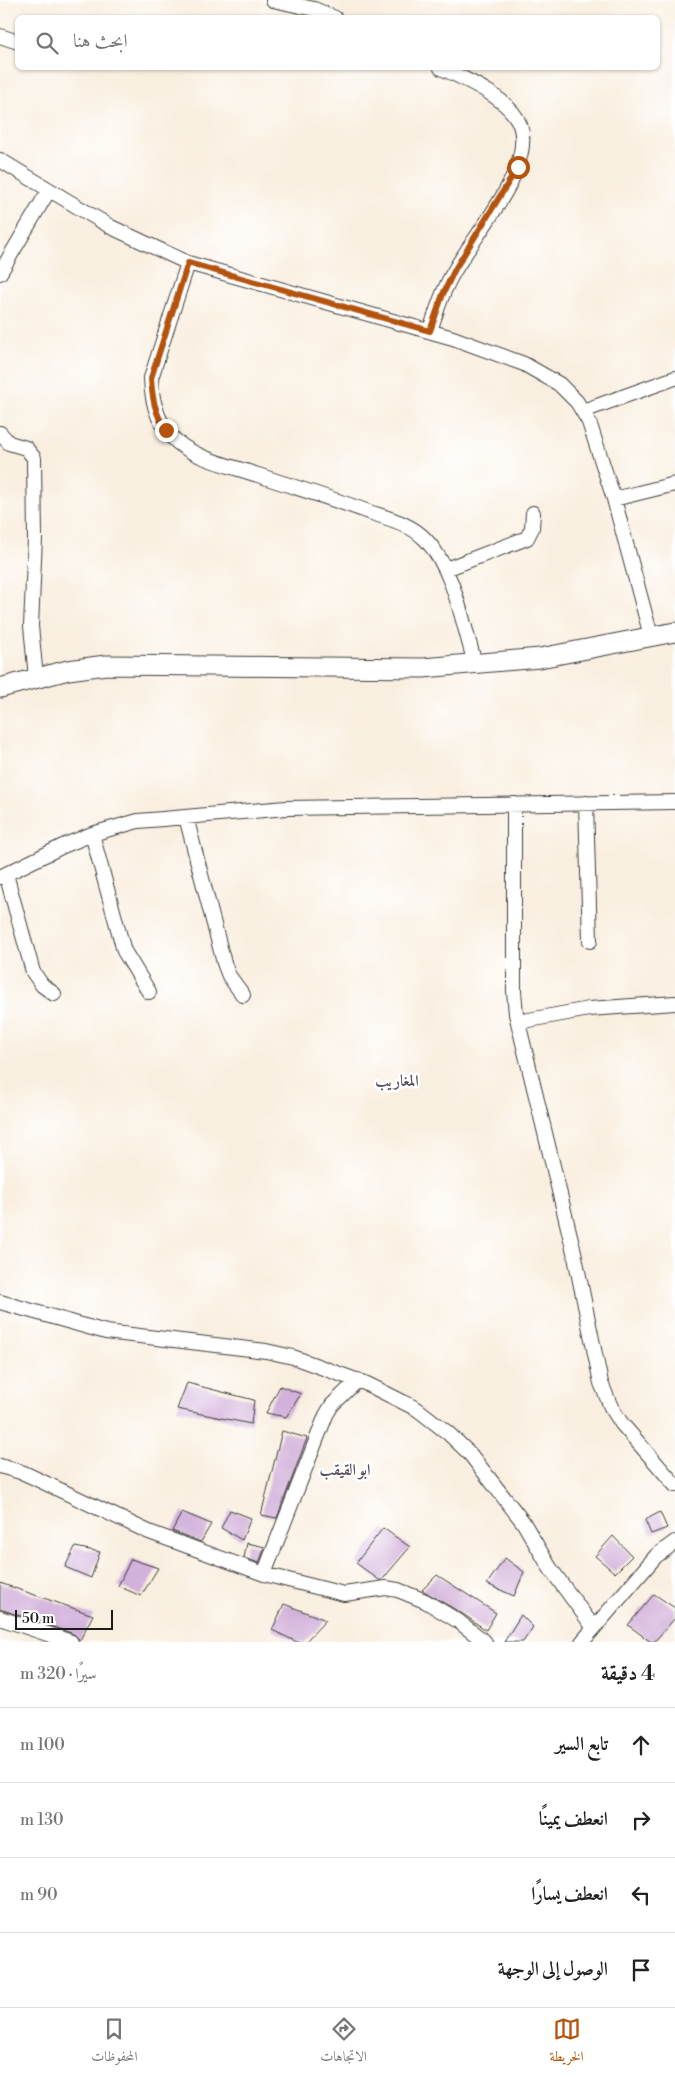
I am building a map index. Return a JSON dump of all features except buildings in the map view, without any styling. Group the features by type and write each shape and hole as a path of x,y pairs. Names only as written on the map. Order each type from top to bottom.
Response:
{"street":[{"path":"273,0 314,9 328,15"},
{"path":"0,36 15,41"},
{"path":"430,331 443,294 455,269 518,167 522,134 520,124 508,107 490,94 445,70"},
{"path":"0,160 111,226 188,263 430,331 524,364 559,384 583,411 614,499 651,636"},
{"path":"0,273 49,190"},
{"path":"188,263 151,378 152,395 158,418 166,430 192,453 207,460 237,468 401,523 416,531 427,541 446,570 475,663"},
{"path":"583,411 675,378"},
{"path":"0,433 9,443 26,448 34,458 35,538 31,626 36,678"},
{"path":"614,499 675,484"},
{"path":"446,570 527,538 532,528 533,513"},
{"path":"0,688 88,667 124,665 423,668 540,658 675,632"},
{"path":"54,994 42,985 33,972 3,876 63,846 92,834 138,821 286,808 675,802"},
{"path":"586,803 590,941"},
{"path":"514,804 514,991 518,1022 574,1252 593,1352 601,1383 611,1407 622,1424 675,1485"},
{"path":"186,817 224,963 229,976 243,995"},
{"path":"92,834 124,951 149,992"},
{"path":"518,1022 589,1009 675,1003"},
{"path":"0,1302 106,1332 266,1351 293,1357 358,1380 417,1409 448,1433 470,1454 524,1522 550,1568 594,1628"},
{"path":"264,1574 326,1415 332,1406 358,1380"},
{"path":"0,1466 24,1473 149,1532 264,1574 344,1594 386,1588 398,1590 425,1601 458,1621 486,1642"},
{"path":"582,1642 656,1556 675,1542"},
{"path":"0,1618 71,1642"}],"district":[{"name":"المغاريب","path":"397,1081"},
{"name":"ابو القيقب","path":"345,1470"}],"route":[{"path":"166,430 158,418 152,395 151,378 188,263 430,331 443,294 455,269 518,167"}]}
